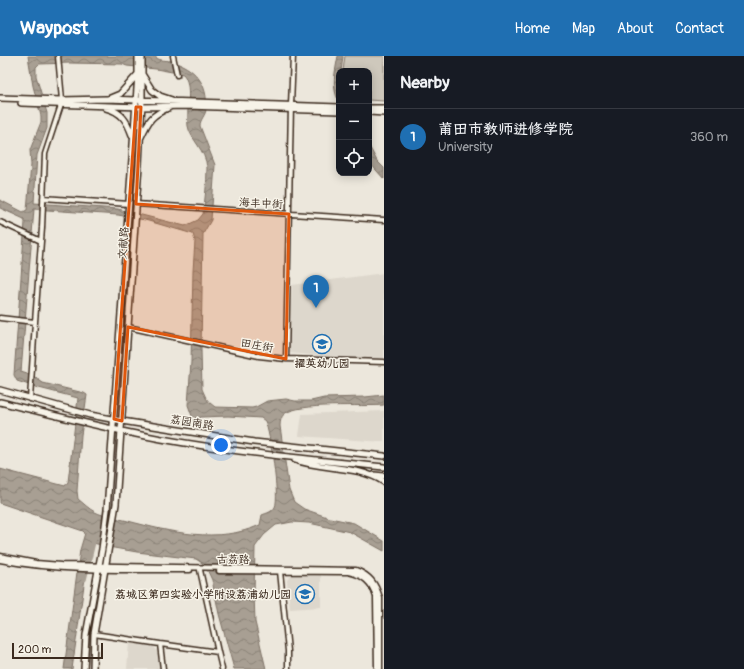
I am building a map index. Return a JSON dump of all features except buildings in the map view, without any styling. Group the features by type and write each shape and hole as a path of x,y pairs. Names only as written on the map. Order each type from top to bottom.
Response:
{"main road":[{"path":"138,56 140,73 152,90 156,93 175,104 187,106 210,104"},
{"path":"84,669 86,635 107,513 133,137 139,104 142,56"},
{"path":"106,99 120,94 140,73"},
{"path":"62,103 106,99 139,104"},
{"path":"0,100 96,106 139,104 210,104 336,109"},
{"name":"文献路","path":"93,669 94,634 115,514 122,431 136,204 139,104"},
{"path":"139,139 148,120 152,116 175,104"},
{"path":"96,106 121,114 128,123 133,137"},
{"path":"372,108 384,108"},
{"path":"372,112 384,113"},
{"name":"荔园南路","path":"0,390 90,415 122,421 270,444 384,456"},
{"name":"荔园南路","path":"0,402 122,431 204,446 287,457 384,467"},
{"path":"368,454 384,452"},
{"path":"287,457 308,464 356,471 370,475 384,482"},
{"path":"370,475 384,476"}],"street":[{"path":"30,399 34,322 43,214 45,154 62,103 58,56"},
{"path":"174,56 177,75"},
{"path":"286,359 293,56"},
{"path":"43,200 129,204"},
{"name":"海丰中街","path":"136,204 384,220"},
{"path":"0,222 14,230 41,241"},
{"path":"0,318 34,322"},
{"name":"田庄街","path":"128,327 259,356 286,359 384,362"},
{"name":"古荔路","path":"0,556 36,563 98,567"},
{"name":"古荔路","path":"0,560 45,567 202,570 356,570 366,574 370,578 377,587 380,598 378,669"},
{"path":"202,570 222,669"},
{"path":"278,570 288,651 288,669"},
{"path":"94,634 218,652"},
{"path":"160,644 163,669"}],"highlighted area":[{"path":"136,107 141,107 136,204 289,214 286,359 128,327 122,421 114,419"}],"shaded area":[{"path":"345,56 384,56 384,101 372,100 372,68 343,68"},
{"path":"384,273 384,358 341,358 289,353 292,285"},
{"path":"384,411 384,442 299,436 302,414"},
{"name":"荔城区第四实验小学附设荔浦幼儿园","path":"292,575 321,575 321,607 290,609 287,580"},
{"path":"129,642 152,646 156,649 160,669 127,669"}],"water":[{"path":"28,56 154,56 160,60 171,61 187,68 193,72 202,84 205,92 206,109 200,126 215,165 211,220 203,234 201,350 202,389 210,403 215,407 252,408 267,401 286,399 295,401 311,401 324,398 384,395 384,405 317,406 292,410 284,414 281,418 280,426 289,490 294,502 304,509 330,518 354,523 384,541 384,551 350,532 309,523 292,522 276,525 264,535 255,547 254,593 255,622 266,669 234,669 219,614 212,580 205,565 196,559 137,552 93,543 89,550 72,669 64,669 80,550 85,533 83,531 0,503 0,469 65,486 68,482 78,398 17,381 14,375 25,222 24,219 0,208 0,200 23,212 27,210 31,165 30,150 41,122 41,116 33,86","holes":["39,64 122,64 183,74 188,84 189,131 204,156 207,168 203,214 198,220 185,226 118,209 34,203 37,155 47,128 47,113 36,76 36,67","34,209 118,215 145,220 193,234 195,241 188,405 192,416 191,420 198,422 199,418 201,417 228,416 261,418 265,421 274,464 276,501 275,507 262,515 260,525 244,531 228,534 211,535 177,532 99,514 88,508 78,499 77,491 81,435 87,395 43,383 33,376 21,372"]},
{"path":"338,56 343,56 341,68 336,68"},
{"path":"336,68 336,94 334,85"},
{"path":"372,152 377,161 384,168 384,179 372,165"}],"waterway":[{"path":"84,579 94,537"}],"place":[{"name":"莆田市教师进修学院","path":"316,308"},
{"name":"擢英幼儿园","path":"322,344"},
{"name":"荔城区第四实验小学附设荔浦幼儿园","path":"305,594"}]}
